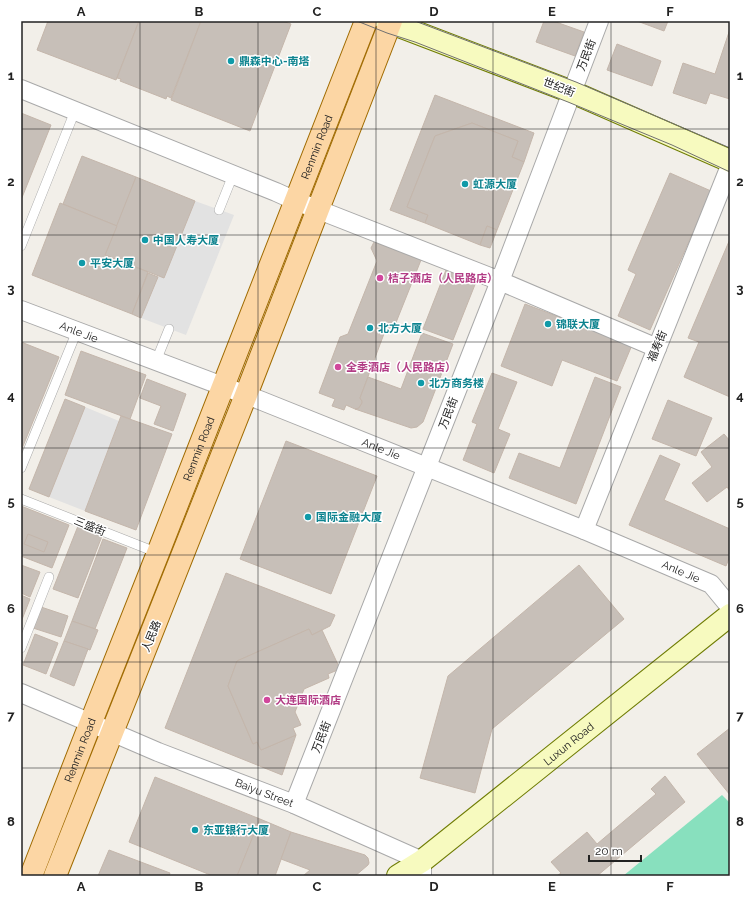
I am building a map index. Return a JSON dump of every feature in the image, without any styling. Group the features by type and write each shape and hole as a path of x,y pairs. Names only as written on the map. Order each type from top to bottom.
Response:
{"main road":[{"name":"Renmin Road","path":"31,876 366,21"},
{"name":"世纪街","path":"389,22 572,92 730,162"},
{"path":"246,395 389,22"},
{"name":"人民路","path":"55,876 246,395"},
{"name":"Luxun Road","path":"398,876 418,871 730,615"}],"street":[{"name":"万民街","path":"294,804 500,280 599,21"},
{"path":"21,89 318,210 500,280 657,348"},
{"name":"福寿街","path":"584,530 728,172 730,162"},
{"name":"Anle Jie","path":"21,310 246,395 584,530 711,584 730,608"},
{"name":"Baiyu Street","path":"21,694 91,722 158,752 294,804 418,871"}],"lane":[{"path":"21,246 75,111"},
{"path":"219,210 233,175"},
{"path":"156,361 169,329"},
{"path":"21,468 77,331"},
{"name":"三盛街","path":"21,499 158,553"},
{"path":"21,648 48,578"}],"green space":[{"path":"722,795 730,803 730,876 623,876"}],"shaded area":[{"path":"195,201 234,215 186,335 141,318 158,276 164,278"},
{"path":"85,407 119,421 85,511 49,497"}],"building":[{"path":"48,21 139,21 116,80 37,50"},
{"path":"139,21 201,21 171,98 167,96 166,99 120,81 121,79 117,78"},
{"name":"鼎森中心-南塔","path":"201,21 282,21 291,24 250,131 171,100"},
{"path":"544,21 553,21 584,32 575,56 536,42"},
{"path":"637,21 668,21 664,31"},
{"path":"730,29 730,99 710,93 706,104 673,93 683,63 715,74"},
{"path":"617,44 661,61 652,86 607,70"},
{"path":"435,95 534,133 524,162 512,157 518,141 472,123 435,136 407,207 428,215 425,223 390,210"},
{"path":"21,113 51,125 21,200"},
{"name":"虹源大厦","path":"472,123 518,141 512,157 524,162 497,230 487,226 480,245 425,223 428,215 407,207 435,136"},
{"path":"82,156 136,177 117,226 63,204"},
{"path":"670,173 711,191 650,330 618,316 636,274 628,270"},
{"name":"中国人寿大厦","path":"136,177 195,201 164,278 105,255"},
{"name":"平安大厦","path":"60,203 117,226 105,255 148,272 132,314 32,275"},
{"path":"487,226 497,230 490,248 480,245"},
{"path":"730,239 730,397 684,377 699,342 688,338"},
{"name":"北方大厦","path":"374,242 421,260 395,325 385,331 360,398 362,403 358,409 346,405 344,410 332,406 335,399 319,393 340,337 348,334 377,261 371,248"},
{"path":"446,270 476,282 453,340 423,329"},
{"path":"148,273 158,277 141,318 132,314"},
{"name":"锦联大厦","path":"525,304 632,345 617,381 562,360 552,386 501,366"},
{"name":"北方商务楼","path":"422,333 453,344 423,422 417,427 411,428 355,409 359,408 362,403 360,398 368,377 401,389"},
{"path":"21,342 59,357 21,451"},
{"path":"81,351 146,375 130,419 65,395"},
{"path":"492,373 517,382 498,429 510,434 494,473 463,460 477,424 472,422"},
{"path":"595,377 621,387 576,504 509,478 519,453 560,468"},
{"path":"147,379 186,394 173,431 154,424 161,406 140,398"},
{"path":"65,399 85,407 49,497 29,489"},
{"path":"668,400 712,418 696,456 652,439"},
{"path":"121,416 172,434 136,530 85,511"},
{"path":"724,434 730,441 730,491 727,487 707,502 692,483 712,467 701,452"},
{"name":"国际金融大厦","path":"286,441 377,476 331,594 240,559"},
{"path":"660,455 680,464 664,500 730,529 730,556 726,566 629,525"},
{"path":"21,506 69,525 52,568 21,556"},
{"path":"78,526 102,536 78,598 53,589"},
{"path":"28,534 48,542 44,552 24,544"},
{"path":"103,539 127,548 95,629 72,621"},
{"path":"21,565 40,572 30,597 21,593"},
{"path":"579,565 624,619 492,729 475,793 420,778 448,676"},
{"path":"226,573 335,615 330,626 312,635 309,629 237,661 228,686 253,744 257,742 261,750 296,735 282,775 165,728"},
{"path":"21,595 30,599 21,622"},
{"path":"41,607 68,616 61,637 33,628"},
{"path":"72,621 98,630 90,650 64,641"},
{"name":"大连国际酒店","path":"309,629 312,635 322,630 340,669 328,674 329,678 304,689 295,712 301,725 293,728 296,735 261,750 257,742 253,744 228,686 237,661"},
{"path":"35,634 58,643 46,674 23,665"},
{"path":"64,641 88,649 74,686 50,676"},
{"path":"730,728 730,795 697,754"},
{"path":"665,776 685,802 597,876 557,876 561,873 551,862 587,832 597,844 656,794 651,789"},
{"name":"东亚银行大厦","path":"155,777 260,819 237,876 213,876 129,842"},
{"path":"260,819 291,832 275,876 237,876"},
{"path":"291,832 365,855 368,858 369,863 355,876 303,876 310,870 281,859"},
{"path":"109,850 170,873 169,876 98,876"}],"tram line":[{"path":"357,21 568,102 672,145 730,172"},
{"path":"415,21 576,82 730,148"}],"place":[{"name":"鼎森中心-南塔","path":"231,61"},
{"name":"虹源大厦","path":"465,184"},
{"name":"中国人寿大厦","path":"145,240"},
{"name":"平安大厦","path":"82,263"},
{"name":"桔子酒店（人民路店）","path":"380,278"},
{"name":"锦联大厦","path":"548,324"},
{"name":"北方大厦","path":"370,328"},
{"name":"全季酒店（人民路店）","path":"338,367"},
{"name":"北方商务楼","path":"421,383"},
{"name":"国际金融大厦","path":"308,517"},
{"name":"大连国际酒店","path":"267,700"},
{"name":"东亚银行大厦","path":"195,830"}]}
